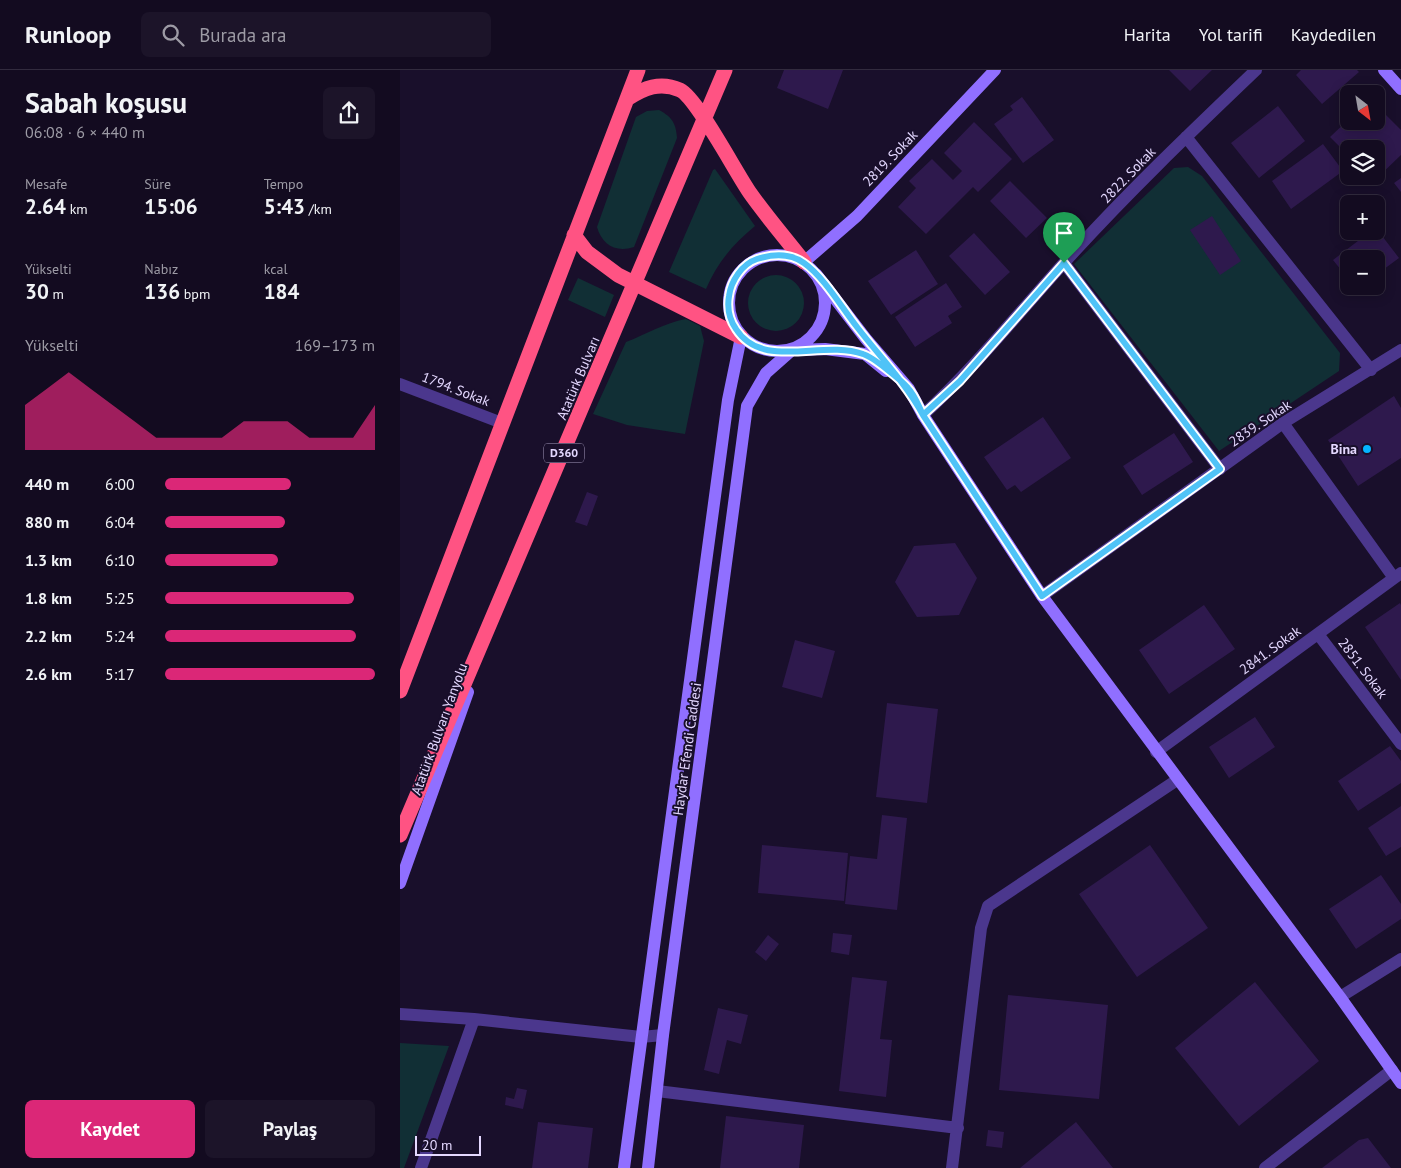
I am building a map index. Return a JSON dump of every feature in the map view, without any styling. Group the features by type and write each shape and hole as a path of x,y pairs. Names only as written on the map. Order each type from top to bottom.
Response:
{"highway":[{"path":"400,691 638,70"},
{"name":"Atatürk Bulvarı","path":"400,835 496,613 725,70"},
{"path":"627,99 643,88 662,85 681,91 695,104 750,194 804,262"},
{"path":"574,235 587,252 602,264 741,337"}],"main road":[{"name":"2819. Sokak","path":"804,262 856,216 995,70"},
{"path":"1384,70 1401,89"},
{"path":"909,389 864,354 832,349 765,351 752,345 741,337 732,322 728,305 730,287 739,272 753,261 770,255 787,255 804,262 816,274 866,339 909,389 923,415 1042,596 1156,752 1340,997 1401,1083"},
{"path":"792,350 808,340 820,326 825,309 824,290 816,274"},
{"name":"Haydar Efendi Caddesi","path":"624,1168 728,400 741,337"},
{"name":"Haydar Efendi Caddesi","path":"648,1168 663,1036 747,406 766,373 792,350"},
{"path":"400,672 438,589"},
{"name":"Atatürk Bulvarı Yanyolu","path":"400,883 496,613"}],"street":[{"name":"2822. Sokak","path":"923,415 960,381 1064,263 1186,137 1256,70"},
{"path":"1186,137 1371,370"},
{"path":"1064,263 1220,469"},
{"name":"2839. Sokak","path":"1042,596 1283,423 1401,350"},
{"name":"1794. Sokak","path":"400,384 502,423"},
{"path":"1283,423 1397,576"},
{"name":"2841. Sokak","path":"1156,752 1397,576"},
{"name":"2851. Sokak","path":"1318,634 1401,744"},
{"path":"952,1168 981,928 988,906 1177,780"},
{"path":"1340,997 1401,959"},
{"path":"400,1014 474,1019 641,1037 663,1036"},
{"path":"421,1168 474,1019"},
{"path":"1265,1168 1392,1070"},
{"path":"657,1091 958,1128"}],"green space":[{"path":"659,110 672,121 676,128 677,138 634,247 627,249 616,248 602,239 597,227 636,117 647,111"},
{"path":"1188,167 1202,176 1340,353 1339,371 1219,451 1074,264 1174,168"},
{"path":"715,169 755,226 726,254 706,289 669,272"},
{"path":"770,275 782,275 792,279 800,287 804,303 800,319 792,327 782,331 770,331 760,327 752,319 748,309 748,297 752,287 760,279"},
{"path":"578,278 614,295 605,317 568,300"},
{"path":"686,319 700,326 704,341 685,434 627,425 593,414 626,342 663,326"},
{"path":"400,1043 449,1046 404,1168 400,1168"}],"building":[{"path":"784,70 843,70 828,109 777,88"},
{"path":"1169,70 1212,70 1190,91"},
{"path":"1301,70 1357,70 1359,72 1344,85 1340,85 1340,88 1322,104 1296,75"},
{"path":"1022,97 1054,140 1023,163 994,124 1013,110 1010,106"},
{"path":"1278,106 1305,141 1259,178 1231,143"},
{"path":"1385,114 1401,130 1401,155 1385,170 1385,140 1340,140 1340,147 1330,137 1340,128 1340,130 1385,130"},
{"path":"974,122 1012,159 978,192 973,187 926,234 898,207 916,188 909,181 932,159 953,180 962,171 944,153"},
{"path":"1323,144 1340,167 1340,173 1291,209 1272,181"},
{"path":"1401,178 1401,192 1394,183"},
{"path":"1010,181 1047,218 1026,238 990,201"},
{"path":"1212,216 1241,261 1220,275 1190,230"},
{"path":"974,233 1010,272 985,295 949,256"},
{"path":"1359,240 1385,240 1399,258 1385,268 1385,250 1346,250"},
{"path":"916,250 938,284 891,315 868,281"},
{"path":"1340,255 1340,269 1333,260"},
{"path":"946,283 962,307 948,316 952,323 915,347 895,317"},
{"name":"Bina","path":"1394,396 1401,408 1401,458 1358,486 1328,440"},
{"path":"1043,417 1071,458 1021,492 1015,485 1007,490 984,457"},
{"path":"1174,433 1193,462 1142,495 1123,466"},
{"path":"587,492 598,496 587,526 575,522"},
{"path":"955,543 977,578 959,615 917,617 895,582 914,546"},
{"path":"1400,603 1401,605 1401,680 1365,627"},
{"path":"1204,605 1235,649 1169,694 1139,650"},
{"path":"795,640 835,651 822,698 782,687"},
{"path":"887,703 938,709 927,803 876,797"},
{"path":"1255,717 1275,747 1229,778 1209,747"},
{"path":"1390,746 1401,761 1401,783 1358,811 1338,781"},
{"path":"1401,806 1401,847 1386,856 1368,828"},
{"path":"882,815 907,818 897,910 845,904 850,856 877,859"},
{"path":"762,845 848,853 844,901 758,893"},
{"path":"1150,845 1208,928 1137,977 1079,894"},
{"path":"1381,875 1401,904 1401,919 1356,949 1329,909"},
{"path":"833,933 852,935 849,955 831,952"},
{"path":"768,935 779,944 766,961 755,952"},
{"path":"852,977 887,981 880,1039 892,1040 886,1097 839,1091"},
{"path":"1255,982 1319,1061 1239,1126 1175,1048"},
{"path":"1008,995 1108,1005 1099,1099 999,1090"},
{"path":"718,1008 748,1015 741,1044 727,1040 719,1074 704,1070"},
{"path":"517,1088 527,1090 523,1109 505,1105 506,1097 514,1099"},
{"path":"726,1116 804,1125 799,1168 720,1168"},
{"path":"538,1122 593,1128 588,1168 532,1168"},
{"path":"1076,1122 1113,1168 1020,1168"},
{"path":"988,1130 1004,1132 1002,1148 986,1146"},
{"path":"1368,1138 1391,1168 1322,1168 1359,1140"}],"place":[{"name":"Bina","path":"1367,449"}],"route":[{"path":"1064,263 960,381 923,415 909,389 866,339 816,274 804,262 787,255 770,255 753,261 739,272 730,287 728,305 732,322 741,337 752,345 765,351 825,349 847,350 864,354 909,389 923,415 1042,596 1220,469 1064,263"}]}
